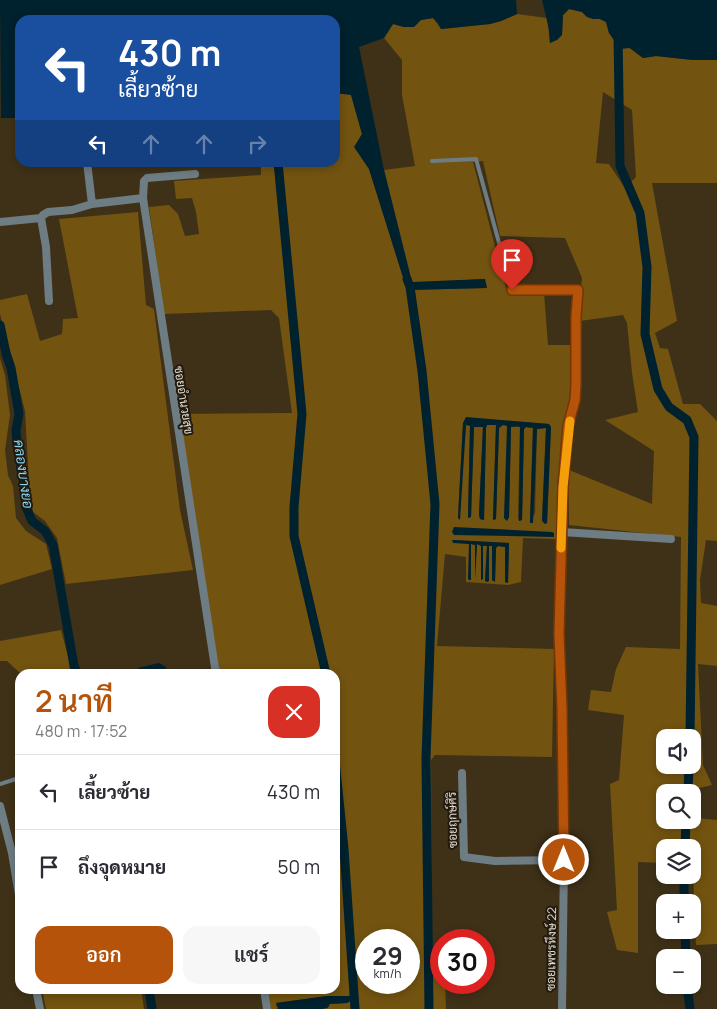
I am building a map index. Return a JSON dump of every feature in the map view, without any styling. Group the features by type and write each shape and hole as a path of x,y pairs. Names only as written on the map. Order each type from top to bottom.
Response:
{"street":[{"path":"88,167 92,204"},
{"name":"ซอยอำนวยสุข","path":"195,174 147,178 144,181 143,198 215,669"},
{"path":"0,222 41,218 48,212 72,210 92,204 143,198"},
{"path":"41,218 46,247 49,301"},
{"name":"ซอยเพชรหึงษ์ 22","path":"562,1009 564,860 559,634 563,487 568,426 575,400 578,290"},
{"path":"562,532 671,539"},
{"name":"ซอยฤกษ์ศิริ","path":"462,774 464,857 495,861 564,860"},
{"path":"0,806 15,871"},
{"path":"37,994 40,1009"},
{"path":"265,994 267,1009"}],"lane":[{"path":"432,161 476,159 512,290 578,290"},
{"path":"0,784 15,779"}],"shaded area":[{"path":"569,9 582,12 587,17 606,22 609,33 643,58 656,56 693,60 717,60 717,183 652,183 677,321 655,333 660,348 668,349 683,404 700,404 717,421 717,541 706,540 700,580 701,603 717,606 717,666 698,664 703,765 712,785 701,788 701,784 656,784 656,829 701,829 701,818 717,820 717,944 696,945 696,939 701,939 701,894 694,894 693,884 701,884 701,839 656,839 656,863 638,862 638,953 617,950 607,912 617,910 610,784 619,780 624,715 588,710 591,690 611,692 616,669 626,647 680,649 681,537 569,525 569,470 652,504 654,451 605,420 638,412 627,323 623,315 580,321 582,278 565,238 500,236 483,161 473,162 507,292 544,293 548,345 573,345 571,400 567,415 558,539 523,538 521,582 508,585 466,582 466,557 445,554 437,646 554,649 552,757 435,755 431,760 432,929 430,929 430,994 445,994 446,1009 271,1009 269,994 340,994 340,669 219,669 178,414 292,413 279,318 271,310 164,314 149,207 169,205 178,214 185,236 199,234 192,198 176,199 174,181 261,175 261,167 340,167 340,93 351,94 362,134 355,147 369,169 407,290 486,288 484,279 412,283 384,170 415,166 402,95 402,60 384,38 393,24 404,27 421,20 433,18 441,29 490,24 517,14 547,18 550,43 562,35 563,15","holes":["603,92 632,110 636,177 625,188 609,164 596,163","466,418 549,424 551,427 547,523 542,521 546,428 537,429 535,513 530,522 533,428 526,427 524,429 522,520 519,521 520,427 511,427 509,517 507,520 507,426 503,424 499,428 496,519 493,520 496,425 487,425 486,428 484,520 480,519 479,515 483,426 474,426 471,517 468,518 470,426 466,424 458,518 463,423","452,541 509,543 508,583 505,582 505,547 498,546 496,548 495,582 492,576 492,546 489,546 489,581 485,581 487,546 483,545 483,578 481,580 481,545 477,544 475,568 475,545 471,544 471,580 469,544","327,996 350,996 352,1000 347,1003 278,1007 276,1003"]},
{"path":"138,212 146,305 154,309 180,510 193,570 66,584 57,538 45,521 33,512 29,484 25,411 0,314 0,300 27,294 40,341 62,334 63,319 78,318 59,219"},
{"path":"0,358 5,375 10,415 5,450 8,475 13,486 16,518 26,531 46,544 52,569 0,585"},
{"path":"61,630 72,669 16,669 7,661 0,661 0,641"},
{"path":"43,994 142,994 144,1009 46,1009"}],"water":[{"path":"0,0 516,0 517,14 501,21 490,24 441,29 433,18 421,20 414,27 393,24 384,38 359,47 384,170 412,282 485,279 487,288 407,290 369,169 354,147 362,134 351,95 340,94 340,15 15,15 15,118 1,118"},
{"path":"542,0 717,0 717,60 693,60 656,56 643,58 630,48 620,49 609,33 606,22 587,17 582,12 569,9 563,15 562,35 550,43 549,29"},
{"path":"466,417 549,424 551,427 547,523 545,524 542,521 546,428 537,429 533,523 530,523 533,428 526,427 524,429 522,520 519,521 520,427 511,427 509,517 507,521 504,518 507,426 503,425 499,428 496,519 493,520 496,425 487,425 486,428 484,520 480,519 479,515 483,427 474,427 471,517 468,518 470,426 466,425 460,520 458,518 463,423"},
{"path":"454,527 552,532 554,537 454,535 452,532"},
{"path":"452,540 509,543 508,583 505,582 505,547 498,546 496,548 495,582 492,580 492,546 489,546 489,581 487,582 485,581 487,546 483,546 483,579 481,580 481,546 477,544 475,580 475,545 471,544 471,580 469,580 469,544 453,543"},
{"path":"159,663 166,669 138,669"},
{"path":"327,996 351,996 352,1000 347,1003 277,1007 276,1003"}],"waterway":[{"path":"618,33 620,166 640,213 647,267 645,334 658,389 669,407 687,420 694,437 690,729"},
{"path":"278,167 302,414 294,507 294,536 325,669"},
{"path":"407,279 410,287 422,371 435,504 426,758 429,1009"},
{"name":"คลองบางยอ","path":"0,325 11,368 19,414 16,430 17,445 26,507 32,521 45,531 53,545 76,669"},
{"path":"688,784 689,774"},
{"path":"340,809 355,1009"},
{"path":"685,839 686,829"},
{"path":"684,884 684,894"},
{"path":"685,939 686,949"},
{"name":"คลองบางยอ","path":"150,994 152,1009"},
{"path":"688,994 690,1009"},
{"path":"282,1009 325,1004"}],"slow traffic":[{"path":"561,548 563,487 570,421"}],"route":[{"path":"512,290 578,290 575,400 568,426 563,487 559,634 564,860"}]}
